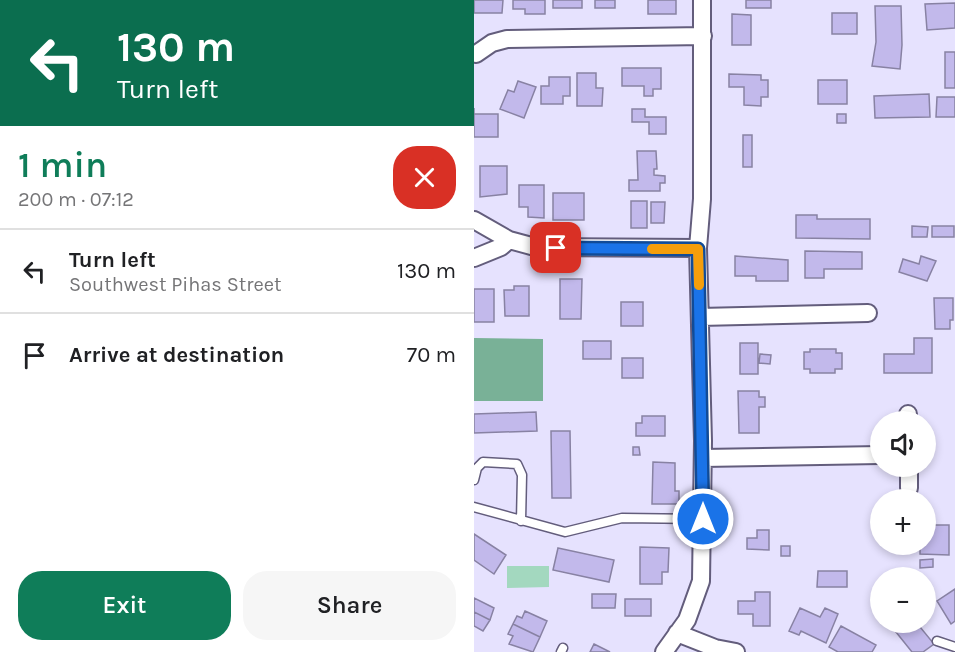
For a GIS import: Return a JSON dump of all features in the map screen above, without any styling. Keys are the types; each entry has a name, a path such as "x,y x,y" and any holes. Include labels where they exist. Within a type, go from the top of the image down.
{"street":[{"path":"664,652 687,620 701,581 703,458 698,249 702,199 702,0"},
{"path":"476,54 492,43 507,39 703,36"},
{"path":"474,220 509,240 535,247 698,249"},
{"path":"474,258 501,247 509,240"},
{"path":"700,317 868,313"},
{"path":"703,458 870,455"},
{"path":"909,477 909,488"},
{"path":"677,633 715,648 736,652"}],"lane":[{"path":"474,480 477,468 483,462 517,464 522,475 521,521"},
{"path":"474,507 566,532 622,518 703,519"},
{"path":"937,641 955,647"}],"green space":[{"path":"474,338 543,339 543,401 474,401"},
{"path":"507,566 549,566 549,587 507,588"}],"building":[{"path":"474,0 503,0 502,13 474,13"},
{"path":"513,0 545,0 545,14 525,14 525,9 513,9"},
{"path":"553,0 582,0 582,8 553,8"},
{"path":"595,0 615,0 615,8 595,8"},
{"path":"648,0 676,0 676,14 648,14"},
{"path":"746,0 771,0 771,8 746,8"},
{"path":"955,3 955,28 927,30 925,4"},
{"path":"875,6 901,6 900,69 872,66 876,42"},
{"path":"832,13 857,13 857,34 832,34"},
{"path":"732,14 751,15 751,45 732,45"},
{"path":"945,52 955,52 955,88 945,88"},
{"path":"622,68 661,68 661,89 653,89 653,96 644,96 644,86 622,86"},
{"path":"577,73 596,73 596,88 603,88 602,106 577,106"},
{"path":"729,74 761,75 761,80 768,80 768,97 761,97 761,106 744,105 744,87 729,87"},
{"path":"549,77 570,77 570,96 563,96 563,104 541,104 541,86 549,86"},
{"path":"818,80 847,80 847,104 818,104"},
{"path":"518,81 536,87 524,118 500,109 508,90 514,92"},
{"path":"929,94 930,117 875,118 874,96"},
{"path":"937,97 955,97 955,117 936,117"},
{"path":"632,109 645,109 645,117 666,117 666,134 649,134 649,122 632,122"},
{"path":"474,114 498,114 498,137 474,137"},
{"path":"837,114 846,114 846,123 837,123"},
{"path":"743,135 752,135 752,167 743,167"},
{"path":"637,151 656,151 657,169 654,169 654,175 665,176 665,183 660,183 660,191 629,191 629,180 638,180"},
{"path":"480,166 507,166 507,194 480,197"},
{"path":"519,185 544,185 544,218 528,217 528,207 519,207"},
{"path":"553,193 584,193 584,220 553,220"},
{"path":"631,201 647,201 647,228 631,228"},
{"path":"651,202 665,202 664,223 651,223"},
{"path":"796,215 817,215 817,219 870,219 870,239 796,238"},
{"path":"912,226 928,227 927,237 912,237"},
{"path":"932,226 954,226 954,237 932,237"},
{"path":"805,251 862,252 862,269 824,269 824,278 805,278"},
{"path":"735,256 788,260 788,281 756,281 756,276 735,276"},
{"path":"921,256 936,261 927,281 899,272 903,259 919,264"},
{"path":"560,279 582,279 581,319 560,319"},
{"path":"514,286 529,286 529,316 505,316 504,290 514,290"},
{"path":"474,289 494,289 494,322 474,322"},
{"path":"934,298 953,298 953,320 950,320 950,329 935,329"},
{"path":"621,302 643,302 643,326 621,326"},
{"path":"914,338 932,338 932,373 884,373 884,354 914,354"},
{"path":"583,341 611,341 611,359 583,359"},
{"path":"740,343 758,343 758,374 740,374"},
{"path":"810,349 836,349 836,353 842,353 842,369 835,369 835,373 810,373 810,369 804,369 804,352 810,352"},
{"path":"760,354 771,355 770,364 759,363"},
{"path":"622,358 643,358 643,378 622,378"},
{"path":"738,391 759,391 759,397 765,397 765,407 759,407 759,433 739,433"},
{"path":"536,412 537,431 474,433 474,414"},
{"path":"642,416 665,416 665,436 636,436 636,423 642,423"},
{"path":"551,431 570,431 571,498 552,498"},
{"path":"633,447 639,447 640,455 633,455"},
{"path":"653,462 675,463 675,491 679,491 679,504 652,504"},
{"path":"936,525 949,525 949,555 936,555"},
{"path":"757,530 769,530 769,550 747,549 747,538 757,538"},
{"path":"474,534 506,555 494,574 474,560"},
{"path":"781,546 790,546 790,556 781,556"},
{"path":"640,547 669,548 668,572 662,572 662,584 640,584"},
{"path":"558,548 614,560 609,582 553,570"},
{"path":"933,559 933,567 920,567 920,560"},
{"path":"818,571 847,571 847,587 817,587"},
{"path":"955,589 955,621 951,624 937,601"},
{"path":"755,592 770,592 770,626 753,626 753,614 738,614 738,601 755,601"},
{"path":"592,594 616,594 615,608 592,608"},
{"path":"474,598 494,608 490,620 474,612"},
{"path":"625,599 651,599 651,616 625,616"},
{"path":"800,608 820,617 825,608 838,614 826,643 801,631 799,635 789,631"},
{"path":"525,611 547,621 540,637 513,624 517,616 522,618"},
{"path":"474,612 490,620 483,631 474,626"},
{"path":"513,624 540,637 533,652 509,644 513,636 508,634"},
{"path":"841,626 876,645 872,652 838,652 829,647"},
{"path":"897,633 925,633 934,644 923,652 912,652"},
{"path":"594,644 610,652 590,652"}],"slow traffic":[{"path":"652,249 698,249 699,285"}],"route":[{"path":"556,248 698,249 703,519"}]}
